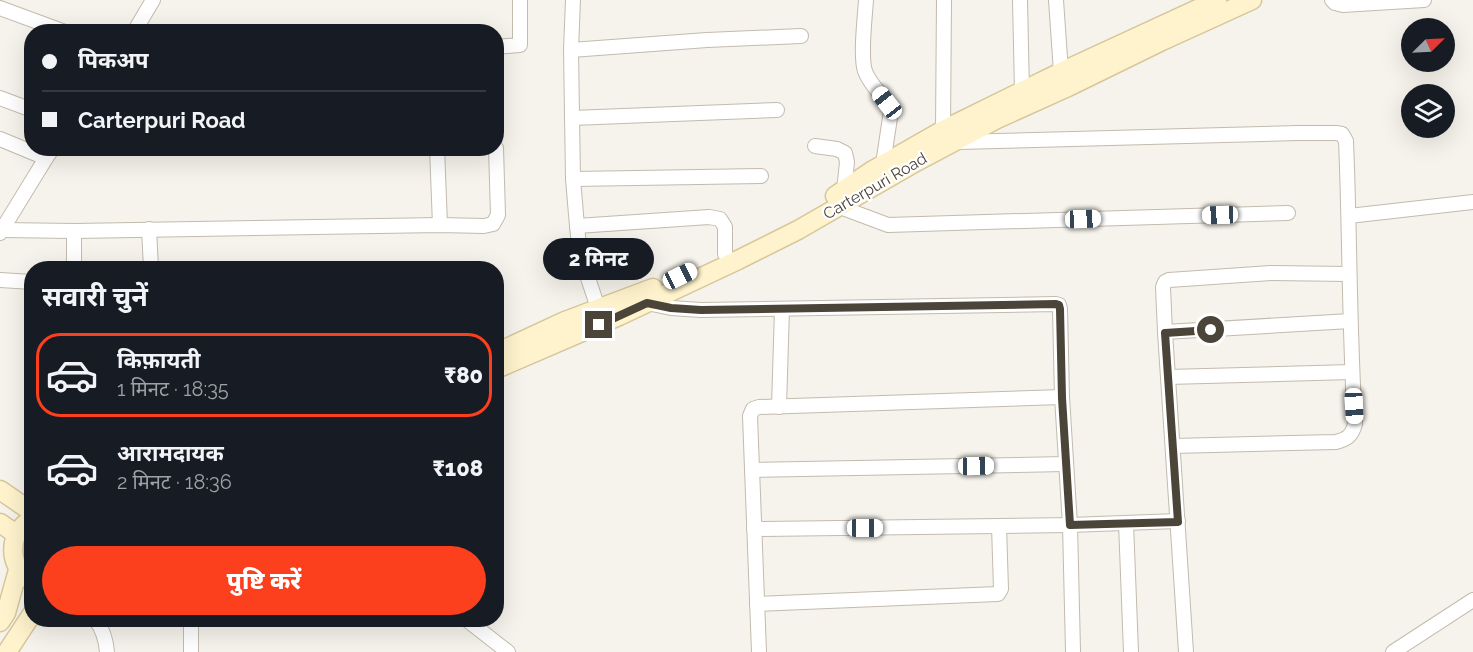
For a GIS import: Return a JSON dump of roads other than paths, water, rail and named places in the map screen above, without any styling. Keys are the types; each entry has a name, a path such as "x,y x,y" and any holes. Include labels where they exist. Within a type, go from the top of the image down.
{"main road":[{"name":"Carterpuri Road","path":"504,349 598,308 671,280 812,211 842,199 884,164 1025,98 1061,72 1217,0"},
{"name":"Carterpuri Road","path":"1025,98 1068,87 1252,0"},
{"name":"Carterpuri Road","path":"504,366 647,303 798,230 842,199 942,137"},
{"path":"0,490 24,506"},
{"path":"0,523 16,534"},
{"path":"24,523 16,534 12,549 14,562 24,575"},
{"path":"0,622 24,578"},
{"path":"7,652 24,626"}],"street":[{"path":"139,24 153,0"},
{"path":"504,47 520,45 520,0"},
{"path":"573,0 571,50 573,179 580,254 598,308"},
{"path":"866,0 863,59 865,70 891,111 884,164"},
{"path":"944,0 942,137 1336,133 1342,134 1346,141 1355,424 1353,431 1347,439 1336,442 1173,446"},
{"path":"1020,0 1025,98"},
{"path":"1056,0 1061,72"},
{"path":"1332,0 1343,5 1424,0"},
{"path":"0,8 43,24"},
{"path":"571,50 801,36"},
{"path":"0,98 24,107"},
{"path":"572,118 777,110"},
{"path":"0,139 24,146"},
{"path":"815,146 837,149 845,153 847,162 842,199 878,222 894,225 1288,213"},
{"path":"1,231 48,156"},
{"path":"437,156 440,225"},
{"path":"1,231 484,226 493,224 498,215 496,156"},
{"path":"573,179 761,176"},
{"path":"1349,216 1473,202"},
{"path":"577,226 710,217 720,219 725,227 725,254"},
{"path":"149,229 151,261"},
{"path":"74,231 74,261"},
{"path":"1186,652 1165,333 1163,287 1165,282 1271,273 1349,274"},
{"path":"0,280 24,282"},
{"path":"647,303 671,308 701,310 1059,305 1070,525 1073,651"},
{"path":"779,407 782,309"},
{"path":"1165,333 1350,321"},
{"path":"1168,377 1352,372"},
{"path":"759,652 750,416 753,410 759,407 1062,398"},
{"path":"752,470 1066,464"},
{"path":"754,529 1178,522"},
{"path":"1126,523 1131,652"},
{"path":"757,603 998,594 1001,589 999,526"},
{"path":"1393,652 1473,600"},
{"path":"101,627 107,652"},
{"path":"190,652 191,627"},
{"path":"477,627 508,652"}]}
